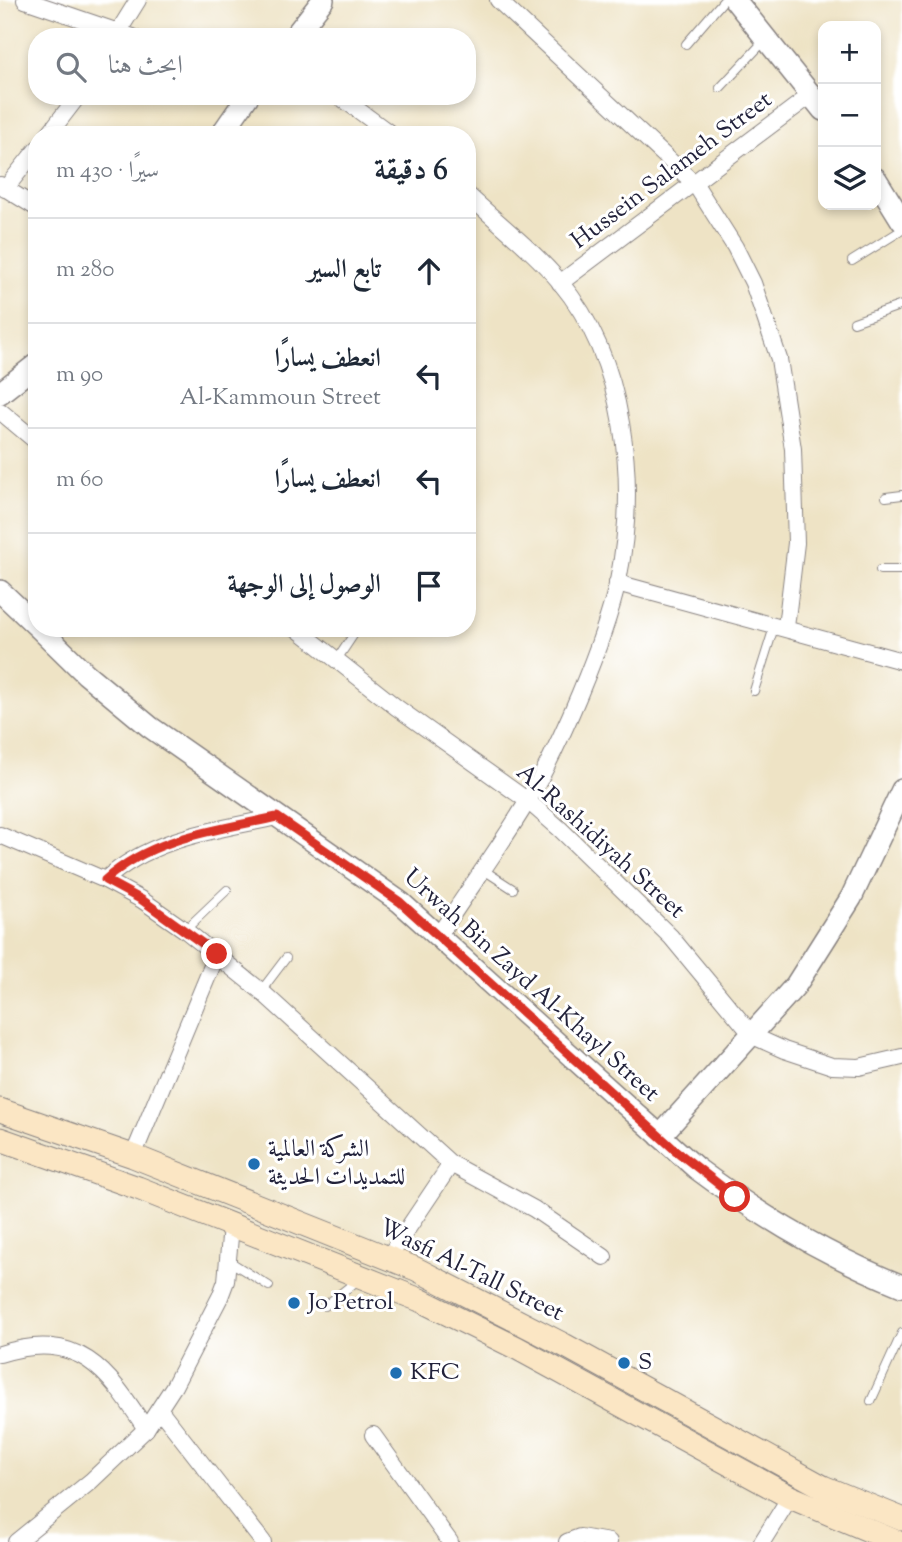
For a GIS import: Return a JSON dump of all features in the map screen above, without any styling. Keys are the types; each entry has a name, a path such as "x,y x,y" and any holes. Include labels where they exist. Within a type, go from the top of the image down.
{"main road":[{"name":"Wasfi Al-Tall Street","path":"0,1110 133,1156 388,1258 473,1297 823,1487 902,1519"},
{"name":"Wasfi Al-Tall Street","path":"0,1139 138,1188 362,1277 475,1327 790,1497 897,1542"}],"street":[{"path":"25,0 103,28"},
{"path":"125,28 138,0"},
{"path":"301,28 323,0"},
{"path":"498,0 695,184 735,247 752,283 779,359 793,449 796,542 781,625"},
{"path":"735,0 768,37 817,102"},
{"name":"Hussein Salameh Street","path":"560,283 695,184 817,102"},
{"path":"55,126 71,105"},
{"path":"227,126 242,105"},
{"path":"348,105 370,126"},
{"path":"28,159 3,187 28,202"},
{"path":"881,187 902,221"},
{"path":"439,935 528,801 582,684 617,583 626,513 623,439 617,406 602,356 560,283 476,203"},
{"path":"2,389 28,370"},
{"path":"0,411 28,434"},
{"path":"617,583 781,625 902,661"},
{"name":"Urwah Bin Zayd Al-Khayl Street","path":"0,591 28,618"},
{"name":"Urwah Bin Zayd Al-Khayl Street","path":"48,637 86,674 141,720 400,902 696,1168 771,1219 843,1259 902,1286"},
{"name":"Al-Rashidiyah Street","path":"307,637 528,801 657,922 753,1036"},
{"path":"660,1136 753,1036 796,985 835,925 902,790"},
{"path":"105,880 123,864 160,845 277,817"},
{"path":"0,835 105,880 142,900 185,930 261,991 451,1164 534,1209 604,1257"},
{"path":"133,1156 217,954"},
{"path":"753,1036 796,1055 832,1066 859,1067 902,1057"},
{"path":"388,1258 451,1164"},
{"path":"14,1541 91,1481 146,1429 160,1410 212,1315 226,1281 231,1226"},
{"path":"0,1354 32,1348 76,1352 92,1360 108,1377 146,1429"},
{"path":"160,1410 263,1542"},
{"path":"373,1435 450,1542"},
{"path":"762,1542 790,1497"},
{"path":"567,1542 580,1537 609,1542"}],"lane":[{"path":"686,44 724,0"},
{"path":"720,88 768,37"},
{"path":"852,261 902,230"},
{"path":"854,322 902,305"},
{"path":"886,497 902,495"},
{"path":"880,570 902,570"},
{"path":"754,691 781,625"},
{"path":"336,661 352,637"},
{"path":"482,869 513,889"},
{"path":"185,930 227,890"},
{"path":"261,991 286,958"},
{"path":"229,1261 269,1286"},
{"path":"325,1306 362,1277"},
{"path":"871,1401 902,1333"}],"place":[{"name":"الشركة العالمية للتمديدات الحديثة","path":"254,1164"},
{"name":"Jo Petrol","path":"294,1303"},
{"name":"S","path":"624,1363"},
{"name":"KFC","path":"396,1373"}],"route":[{"path":"217,954 142,900 105,880 140,853 160,845 277,817 400,902 675,1150 735,1197"}]}
